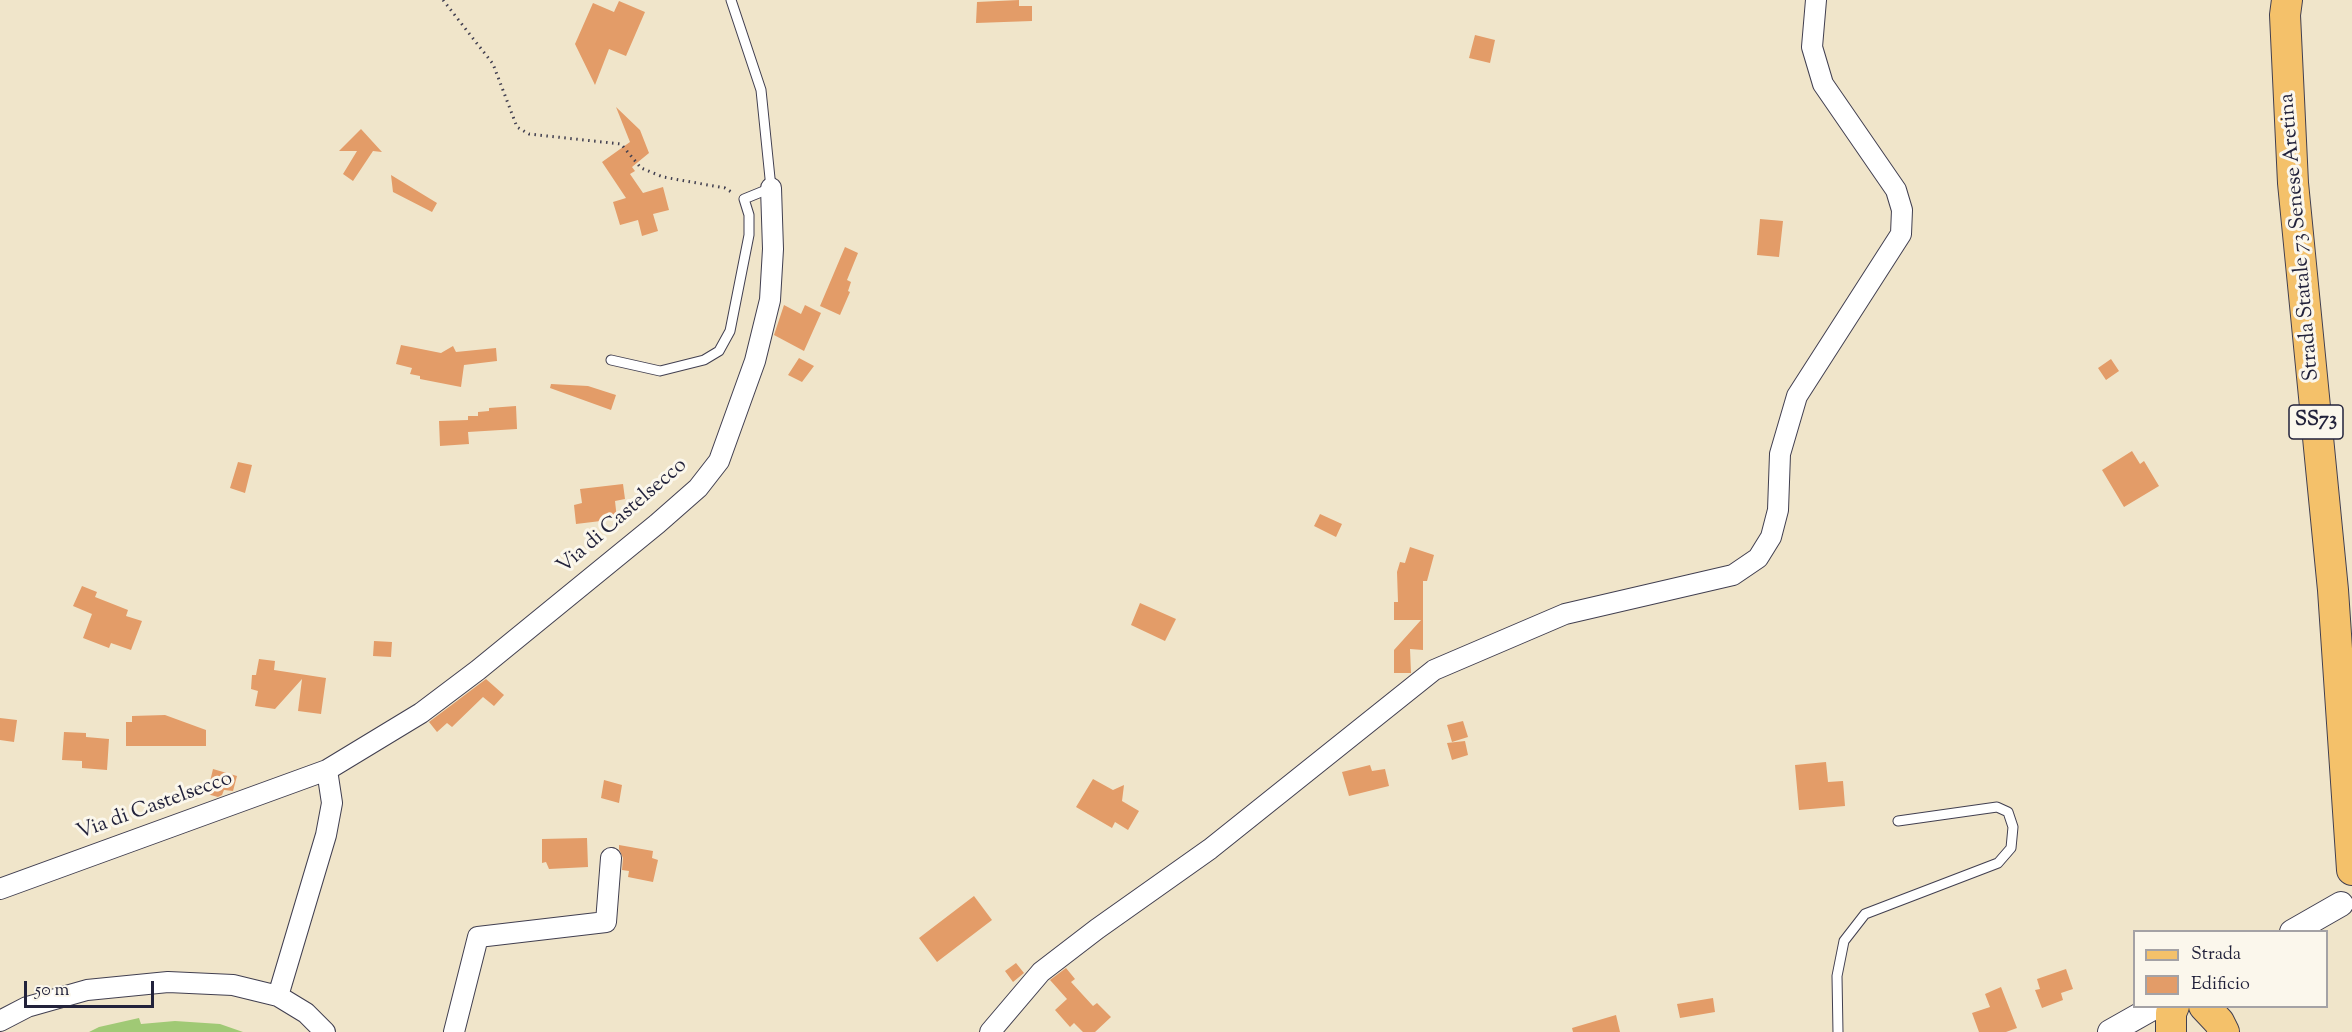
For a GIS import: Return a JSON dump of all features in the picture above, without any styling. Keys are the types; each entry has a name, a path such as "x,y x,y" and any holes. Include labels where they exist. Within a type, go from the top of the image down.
{"main road":[{"name":"Strada Statale 73 Senese Aretina","path":"2288,0 2286,15 2293,183 2333,590 2351,857"},
{"path":"2171,1032 2173,1008"},
{"path":"2206,1008 2226,1032"},
{"path":"2226,1032 2233,1008"}],"street":[{"path":"990,1032 1041,972 1096,929 1210,849 1434,670 1565,614 1733,575 1758,558 1771,537 1778,510 1780,454 1797,396 1901,234 1902,210 1896,190 1823,84 1812,47 1816,0"},
{"name":"Via di Castelsecco","path":"0,889 327,770 421,713 478,670 699,488 719,461 755,361 770,300 773,249 771,188"},
{"path":"278,996 326,836 332,802 327,770"},
{"path":"454,1032 478,937 606,922 611,858"},
{"path":"2296,930 2341,904"},
{"path":"0,1021 27,1007 87,990 168,982 233,985 278,996 306,1013 325,1032"},
{"path":"2110,1032 2152,1008"}],"lane":[{"path":"611,360 660,371 704,360 719,351 730,332 749,235 750,214 744,199 771,188 761,90 731,0"},
{"path":"1838,1032 1837,976 1844,941 1865,914 1998,863 2011,848 2013,827 2008,812 1997,807 1898,821"}],"path":[{"path":"443,0 493,64 517,126 528,134 621,144 641,168 663,177 725,188 744,199"}],"green space":[{"path":"139,1018 141,1024 175,1021 220,1024 243,1032 89,1032 99,1027"}],"building":[{"path":"1019,0 1019,6 1032,6 1032,21 976,23 977,2"},
{"path":"619,1 645,12 626,56 609,49 595,85 575,44 593,3 614,12"},
{"path":"1475,35 1495,40 1490,63 1469,58"},
{"path":"616,107 640,130 649,153 632,167 635,171 630,174 643,193 663,187 669,210 653,214 658,231 642,236 638,220 620,225 613,202 626,198 602,162 630,142"},
{"path":"361,129 382,152 373,151 353,181 343,174 357,151 339,151"},
{"path":"391,175 437,203 432,212 393,192"},
{"path":"1760,219 1783,221 1779,257 1757,255"},
{"path":"845,247 858,253 847,280 851,282 848,291 850,292 840,315 820,306"},
{"path":"784,305 801,314 805,305 821,313 804,351 774,335"},
{"path":"401,345 441,353 453,346 456,352 496,348 497,361 464,365 461,387 420,379 420,376 410,374 412,368 396,364"},
{"path":"799,358 814,366 802,382 788,375"},
{"path":"2111,359 2119,371 2106,380 2098,368"},
{"path":"551,384 588,386 616,395 611,410 550,388"},
{"path":"516,406 517,429 468,432 469,444 440,446 439,421 468,420 468,416 478,416 478,412 489,411 489,408"},
{"path":"2132,451 2140,464 2144,461 2159,486 2124,507 2102,470"},
{"path":"238,462 252,465 245,493 230,488"},
{"path":"623,484 625,499 615,501 617,519 576,524 574,505 582,503 580,489"},
{"path":"1320,514 1342,524 1336,537 1314,526"},
{"path":"1410,547 1434,555 1427,581 1423,581 1423,650 1410,649 1411,673 1394,673 1394,650 1421,620 1394,620 1394,602 1398,602 1397,572 1400,562 1405,563"},
{"path":"82,586 97,592 95,597 128,610 126,616 142,621 131,650 111,643 109,648 83,638 92,614 73,606"},
{"path":"1140,603 1176,619 1165,641 1131,625"},
{"path":"374,641 392,642 391,657 373,656"},
{"path":"259,659 275,661 274,670 326,678 321,714 298,711 302,679 275,709 255,706 258,691 251,689 252,675 256,675"},
{"path":"486,679 504,695 494,706 483,697 452,727 447,723 437,732 429,722"},
{"path":"165,715 206,730 206,746 126,746 126,722 132,722 132,716"},
{"path":"0,718 17,720 14,742 0,740"},
{"path":"1463,721 1468,737 1452,742 1447,725"},
{"path":"64,732 86,733 86,737 109,739 107,770 82,768 82,761 62,760"},
{"path":"1465,741 1468,755 1452,760 1447,743"},
{"path":"1826,762 1828,782 1843,781 1845,806 1799,810 1795,765"},
{"path":"1370,765 1372,771 1385,769 1389,786 1349,796 1342,772"},
{"path":"213,769 237,776 233,791 224,790 218,797 207,794"},
{"path":"1093,779 1113,790 1124,785 1122,801 1139,811 1128,830 1115,822 1112,828 1076,807"},
{"path":"604,780 622,785 619,803 601,798"},
{"path":"587,838 588,867 549,869 546,862 542,863 542,839"},
{"path":"619,845 653,851 652,858 658,860 653,882 628,877 629,871 622,870 623,858"},
{"path":"974,896 992,920 937,962 919,938"},
{"path":"1016,963 1024,973 1013,982 1005,971"},
{"path":"1066,968 1075,979 1071,982 1093,1006 1097,1003 1111,1017 1095,1032 1083,1032 1074,1023 1070,1027 1055,1010 1067,999 1050,980"},
{"path":"2066,969 2073,989 2061,993 2063,1000 2042,1008 2035,990 2040,989 2037,979"},
{"path":"2001,987 2017,1028 2006,1032 1979,1032 1972,1013 1990,1007 1985,994"},
{"path":"1713,998 1715,1012 1680,1018 1677,1004"},
{"path":"1616,1015 1620,1032 1573,1032 1572,1028"}]}
